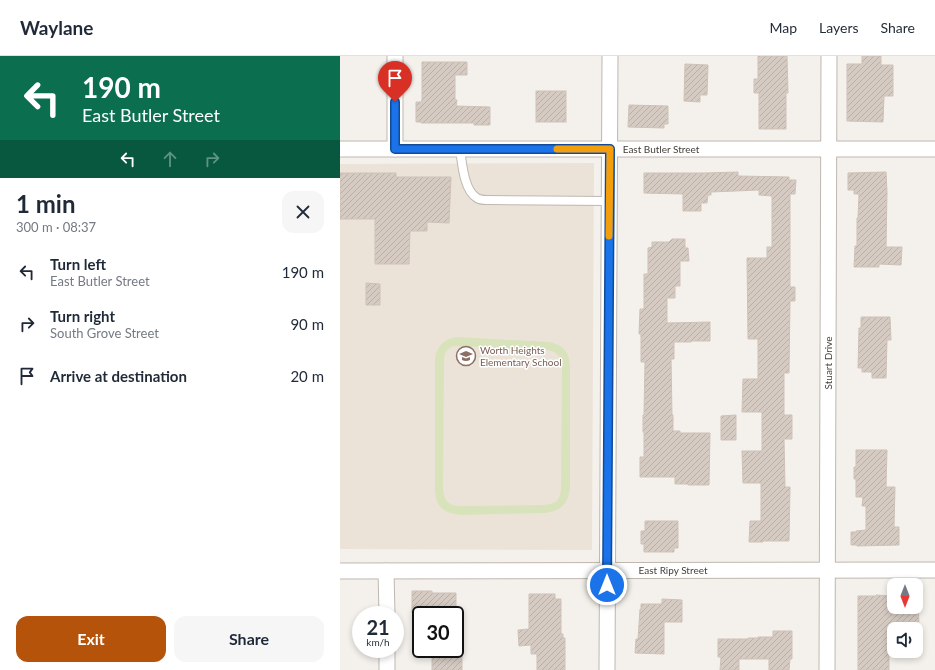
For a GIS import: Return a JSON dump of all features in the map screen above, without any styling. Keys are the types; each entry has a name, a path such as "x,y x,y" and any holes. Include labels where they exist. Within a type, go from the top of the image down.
{"street":[{"path":"395,56 395,149"},
{"path":"607,670 610,56"},
{"name":"Stuart Drive","path":"827,670 829,56"},
{"name":"East Butler Street","path":"340,149 935,149"},
{"name":"East Ripy Street","path":"340,571 935,570"},
{"path":"386,571 387,606"},
{"path":"387,658 387,670"}],"lane":[{"path":"460,149 465,179 470,192 478,198 486,200 609,201"}],"shaded area":[{"name":"Worth Heights Elementary School","path":"594,163 592,550 340,549 340,164"}],"green space":[{"path":"453,338 549,342 562,347 567,353 570,366 570,488 568,498 563,506 551,512 545,513 460,515 450,513 439,506 435,491 435,358 442,343","holes":["456,346 548,350 558,355 562,366 561,489 559,498 555,502 545,505 456,506 450,504 446,500 443,491 444,359 446,352 449,348"]}],"building":[{"path":"758,56 787,56 788,93 786,93 786,129 759,129 759,93 754,93 754,79 758,79"},
{"path":"862,56 881,56 881,65 893,65 893,96 884,96 883,122 847,121 847,64 862,64"},
{"path":"422,62 467,62 467,75 455,75 456,106 490,107 490,125 474,125 474,123 416,122 416,102 421,102 422,100"},
{"path":"685,64 708,65 707,95 700,95 700,102 684,101"},
{"path":"536,91 566,91 566,122 536,122"},
{"path":"629,105 668,106 668,124 664,124 664,128 628,127"},
{"path":"738,172 738,176 789,177 789,180 796,180 795,194 790,194 790,287 795,287 795,301 790,301 789,373 784,373 784,415 792,415 792,439 784,439 785,487 790,487 789,541 749,542 750,521 761,521 761,483 743,483 742,451 762,451 762,412 742,412 743,379 758,379 758,339 748,339 747,258 767,258 767,247 772,247 772,196 759,195 759,190 711,192 711,195 708,195 707,203 701,203 701,211 683,211 683,194 644,193 644,173"},
{"path":"886,172 886,247 902,247 901,265 879,264 879,267 854,267 855,246 857,246 859,194 854,194 854,190 848,190 848,173"},
{"path":"340,173 396,173 396,177 451,177 449,223 427,222 427,231 410,231 409,264 375,264 375,219 340,219"},
{"path":"672,239 685,239 685,248 688,248 689,261 680,261 680,286 675,286 675,298 667,298 667,323 710,322 710,341 674,342 674,359 671,359 673,431 680,431 680,433 710,433 709,485 675,484 675,477 640,477 640,457 644,457 643,415 645,362 641,362 641,334 639,334 640,309 644,309 644,274 648,274 648,248 652,247 652,242 669,242"},
{"path":"366,283 380,284 380,305 366,305"},
{"path":"861,317 890,317 891,340 887,340 886,378 872,378 872,372 862,372 862,368 858,368 859,328 861,328"},
{"path":"736,415 736,440 721,440 721,416"},
{"path":"856,450 887,450 886,487 895,487 894,527 899,527 899,545 851,545 851,532 866,530 866,506 862,506 863,497 856,497 854,467 856,467"},
{"path":"645,521 678,521 678,548 674,548 674,552 644,552 644,544 641,544 641,531 645,531"},
{"path":"412,591 456,593 456,606 412,606"},
{"path":"529,594 555,594 555,599 561,599 561,634 563,634 563,638 565,638 565,670 537,670 537,654 531,654 531,645 519,646 518,630 529,629"},
{"path":"858,596 887,596 887,614 918,614 919,622 887,622 887,658 889,658 889,670 858,670"},
{"path":"662,599 682,600 682,622 664,622 664,654 635,653 636,639 638,639 641,604 662,604"},
{"path":"773,631 792,631 792,659 790,659 789,670 769,670 769,659 739,659 739,670 720,670 721,657 718,657 718,639 773,637"},
{"path":"432,658 462,658 462,670 432,670"}],"slow traffic":[{"path":"557,149 610,149 609,236"}],"place":[{"name":"Worth Heights Elementary School","path":"466,356"}],"route":[{"path":"395,102 395,149 610,149 607,585"}]}
